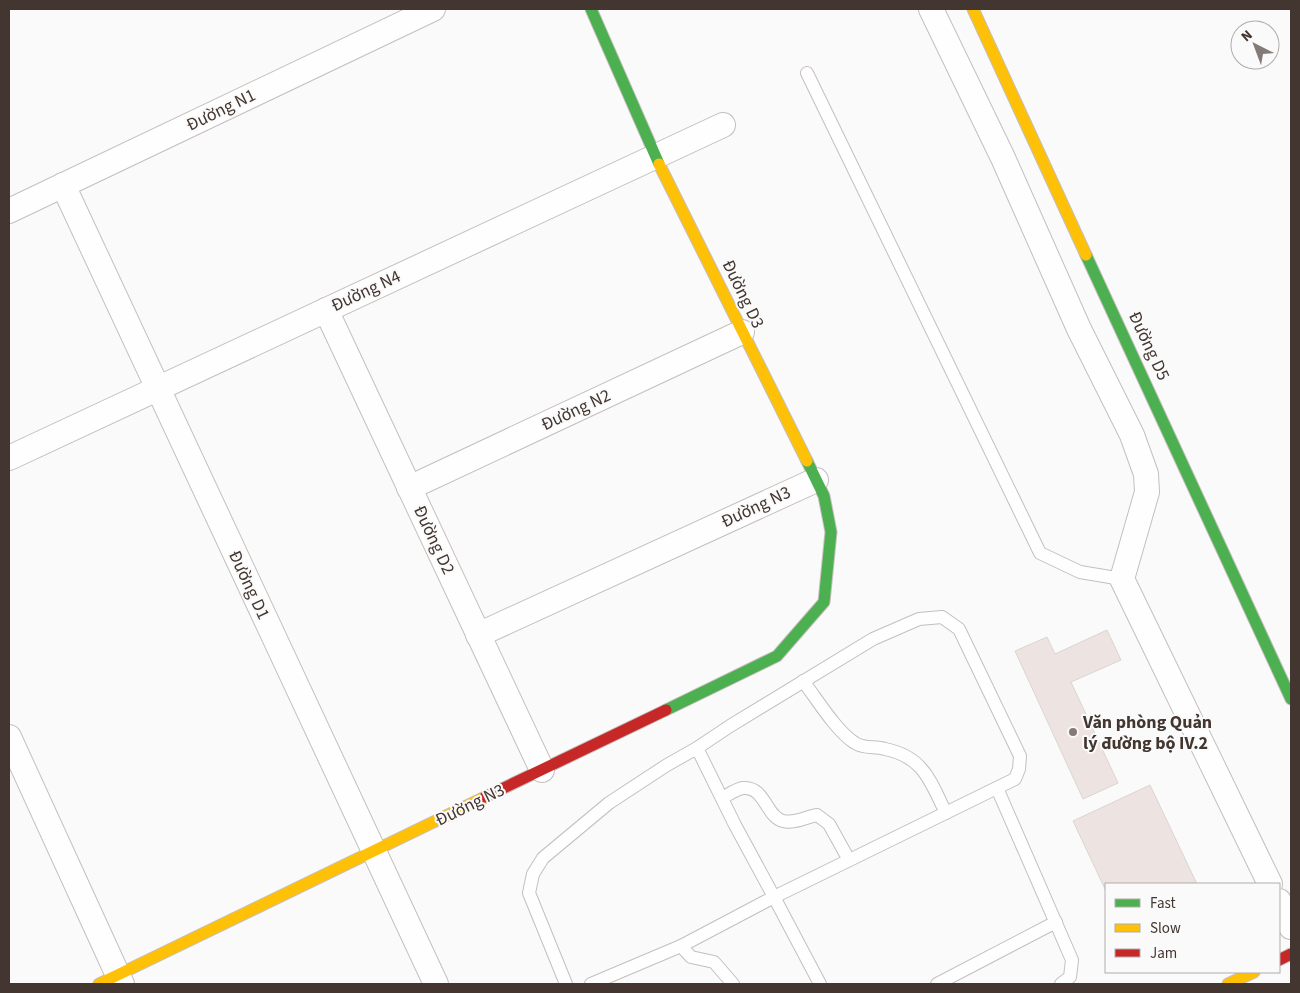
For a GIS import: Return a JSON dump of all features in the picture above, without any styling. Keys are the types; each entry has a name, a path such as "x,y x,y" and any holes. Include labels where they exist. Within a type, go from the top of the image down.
{"street":[{"name":"Đường N1","path":"9,211 433,9"},
{"name":"Đường D3","path":"590,9 655,156 824,496 831,532 824,602"},
{"path":"931,9 1003,158 1080,329 1132,435 1146,474 1147,492 1122,579 1270,883"},
{"name":"Đường D5","path":"973,9 1291,699"},
{"name":"Đường N4","path":"9,458 724,124"},
{"name":"Đường D1","path":"63,185 436,984"},
{"name":"Đường D2","path":"326,310 542,770"},
{"name":"Đường N2","path":"409,488 742,332"},
{"name":"Đường N3","path":"478,635 816,480"},
{"name":"Đường N3","path":"113,981 374,851 777,656 824,602"},
{"path":"9,737 113,981"},
{"path":"1280,904 1291,927"},
{"path":"1228,984 1252,973"}],"lane":[{"path":"807,73 1040,553 1080,572 1122,579"},
{"path":"566,984 529,893 533,874 543,858 609,803 667,765 698,748 730,726 872,639 919,619 942,618 959,628 1020,756 1019,769 1015,779 774,897 681,946 607,981 591,984"},
{"path":"803,681 847,737 857,745 892,750 916,760 925,771 946,813"},
{"path":"698,748 722,798 820,984"},
{"path":"722,798 742,788 763,798 776,817 782,821 792,822 817,815 829,824 849,860"},
{"path":"997,788 1072,960 1070,977 1061,984"},
{"path":"938,984 1056,922"},
{"path":"681,946 691,957 714,962 734,984"}],"building":[{"name":"Văn phòng Quản lý đường bộ IV.2","path":"1107,630 1121,660 1071,682 1118,783 1083,799 1015,651 1047,637 1055,654"},
{"path":"1150,785 1197,883 1105,883 1105,889 1073,821"}],"traffic: fast":[{"path":"591,9 659,164"},
{"path":"1086,255 1291,699"},
{"path":"666,710 777,656 824,602 831,532 824,496 807,461"}],"traffic: slow":[{"path":"973,9 1086,255"},
{"path":"659,164 807,461"},
{"path":"99,984 485,797"},
{"path":"1228,984 1252,973"}],"traffic: jam":[{"path":"485,797 666,710"},
{"path":"1280,960 1291,954"}],"place":[{"name":"Văn phòng Quản lý đường bộ IV.2","path":"1073,732"}]}
